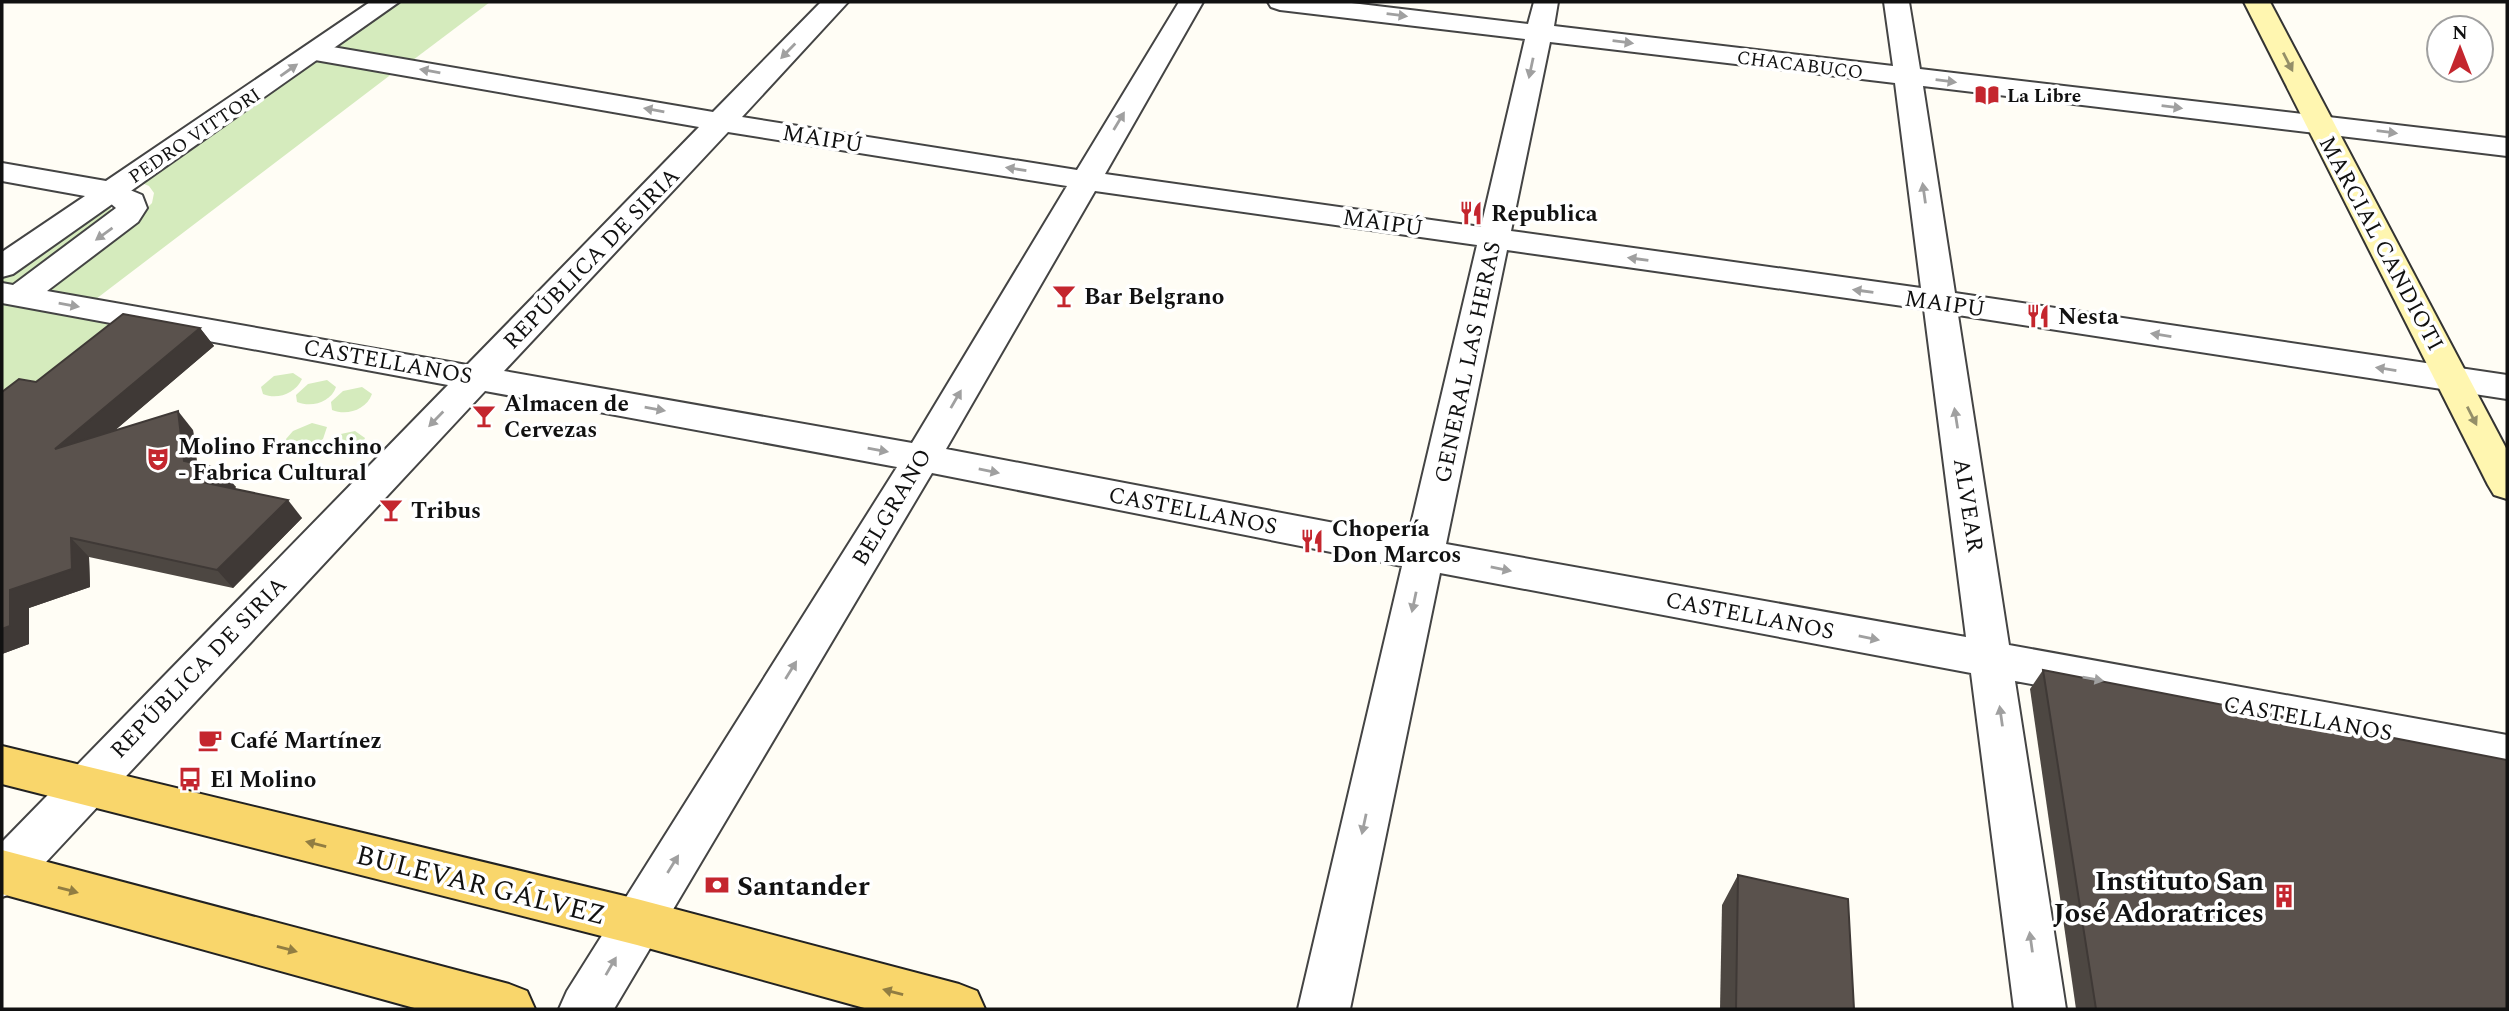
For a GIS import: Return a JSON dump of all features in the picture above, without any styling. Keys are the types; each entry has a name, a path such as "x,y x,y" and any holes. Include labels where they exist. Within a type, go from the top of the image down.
{"main road":[{"name":"MARCIAL CANDIOTI","path":"2257,2 2507,485"},
{"name":"BULEVAR GÁLVEZ","path":"2,765 637,922 959,1009"},
{"path":"2,873 509,1009"}],"street":[{"name":"PEDRO VITTORI","path":"2,267 386,2"},
{"name":"REPÚBLICA DE SIRIA","path":"2,873 835,2"},
{"name":"BELGRANO","path":"585,1009 922,458 1191,2"},
{"name":"CHACABUCO","path":"1280,2 1543,17 1908,77 2507,147"},
{"name":"ALVEAR","path":"1897,2 1938,302 1993,661 2040,1009"},
{"name":"GENERAL LAS HERAS","path":"1324,1009 1543,17"},
{"name":"MAIPÚ","path":"315,52 721,122 1084,180 1938,302 2507,387"},
{"path":"2,172 111,191 131,201 132,208 127,215 11,294"},
{"name":"CASTELLANOS","path":"11,294 922,458 1424,555 2507,754"}],"green space":[{"path":"400,2 490,2 413,60 333,48"},
{"path":"314,60 393,73 92,302 37,292 136,219 152,203 154,193 149,186 137,181"},
{"path":"105,203 113,211 20,289 2,285 2,275"},
{"path":"2,303 14,303 121,322 2,414"},
{"path":"293,373 302,379 295,389 274,396 263,394 261,387 274,376"},
{"path":"327,380 336,387 330,397 309,404 297,402 296,395 308,384"},
{"path":"362,387 372,394 361,408 350,412 332,410 331,402 343,391"},
{"path":"312,423 327,427 323,439 304,449 288,446 286,439 293,431"},
{"path":"355,431 365,438 354,452 337,457 325,454 323,447 336,435"}],"building":[{"path":"123,314 200,328 55,449 178,411 184,461 221,469 206,483 288,500 217,570 71,538 72,569 10,590 10,626 2,629 2,392 19,379 36,382"},
{"name":"Instituto San José Adoratrices","path":"2043,670 2507,760 2507,1009 2096,1009"},
{"path":"1738,875 1848,899 1854,1009 1736,1009"}],"place":[{"name":"La Libre","path":"1987,95"},
{"name":"Republica","path":"1471,213"},
{"name":"Bar Belgrano","path":"1064,296"},
{"name":"Nesta","path":"2038,316"},
{"name":"Almacen de Cervezas","path":"484,416"},
{"name":"Molino Francchino - Fabrica Cultural","path":"158,459"},
{"name":"Tribus","path":"391,510"},
{"name":"Chopería Don Marcos","path":"1312,541"},
{"name":"Café Martínez","path":"210,740"},
{"name":"El Molino","path":"190,779"},
{"name":"Santander","path":"717,885"},
{"name":"Instituto San José Adoratrices","path":"2284,896"}]}
